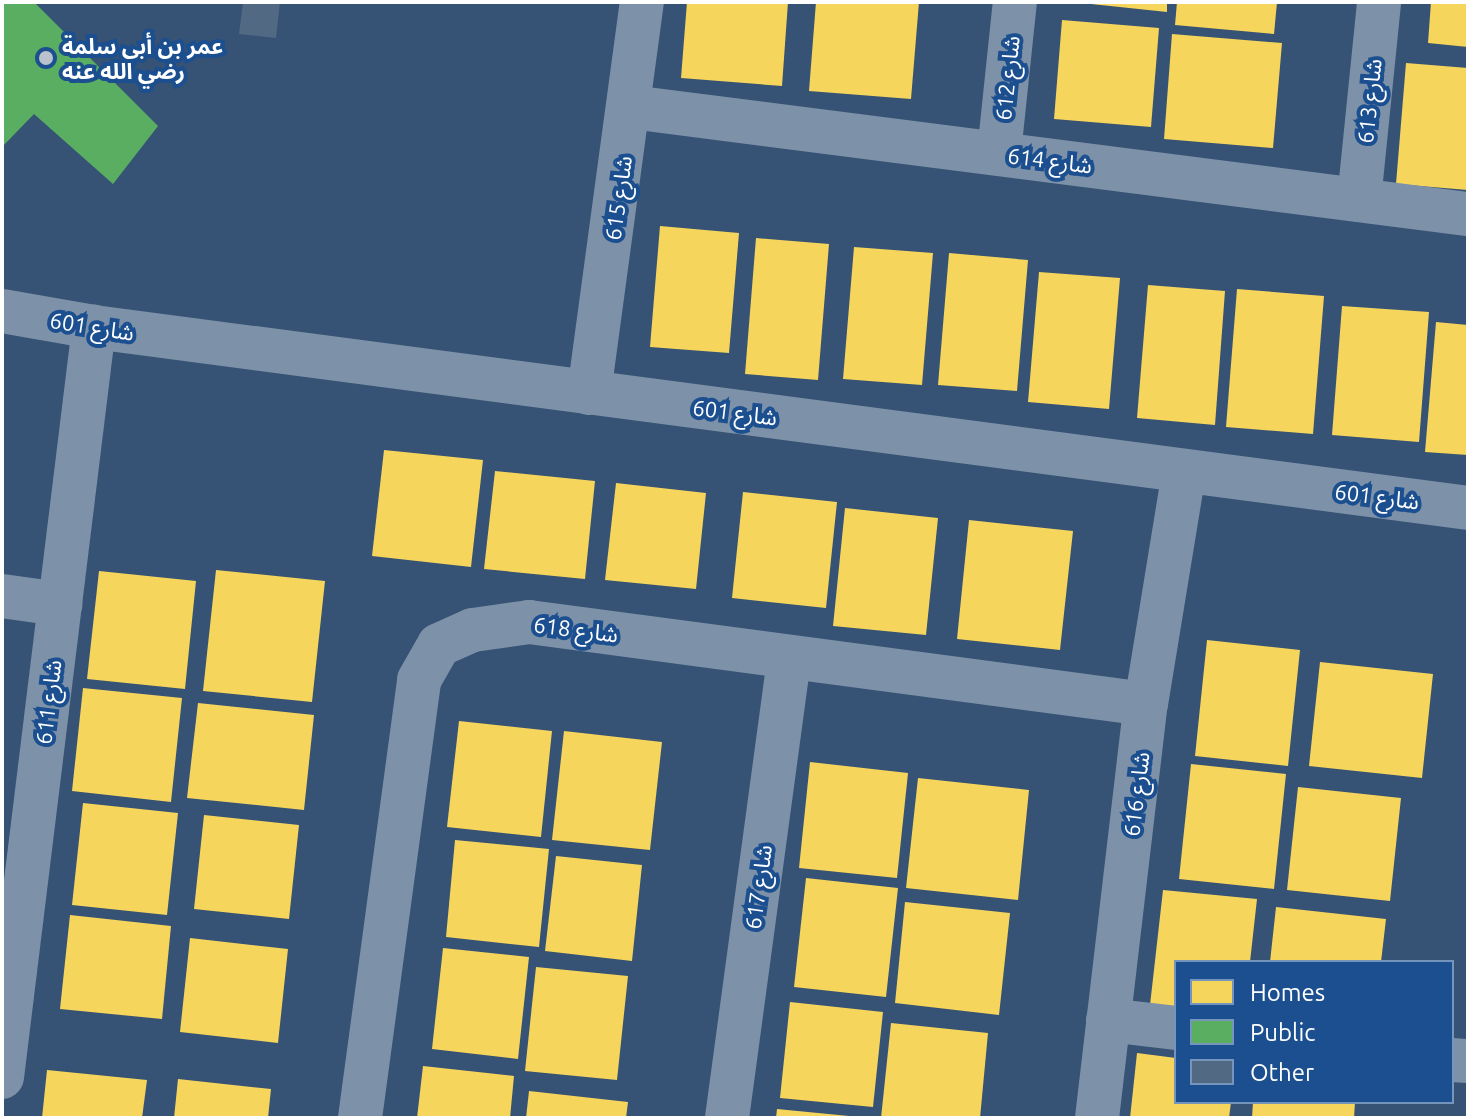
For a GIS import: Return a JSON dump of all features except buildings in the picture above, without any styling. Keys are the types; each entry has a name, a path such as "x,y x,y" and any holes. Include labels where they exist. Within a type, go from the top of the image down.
{"street":[{"name":"شارع 615","path":"589,393 631,107 642,2"},
{"name":"شارع 612","path":"999,153 1015,2"},
{"name":"شارع 613","path":"1359,200 1379,2"},
{"name":"شارع 614","path":"631,107 1468,214"},
{"name":"شارع 601","path":"2,311 94,327 1468,508"},
{"name":"شارع 611","path":"2,1077 10,953 60,604 94,327"},
{"name":"شارع 616","path":"1097,1118 1146,704 1184,471"},
{"path":"2,596 60,604"},
{"name":"شارع 618","path":"360,1118 419,680 439,645 473,630 529,622 1146,704"},
{"name":"شارع 617","path":"727,1118 789,657"},
{"path":"1108,1020 1174,1028"}],"place":[{"name":"عمر بن أبي سلمة رضي الله عنه","path":"46,58"}]}
